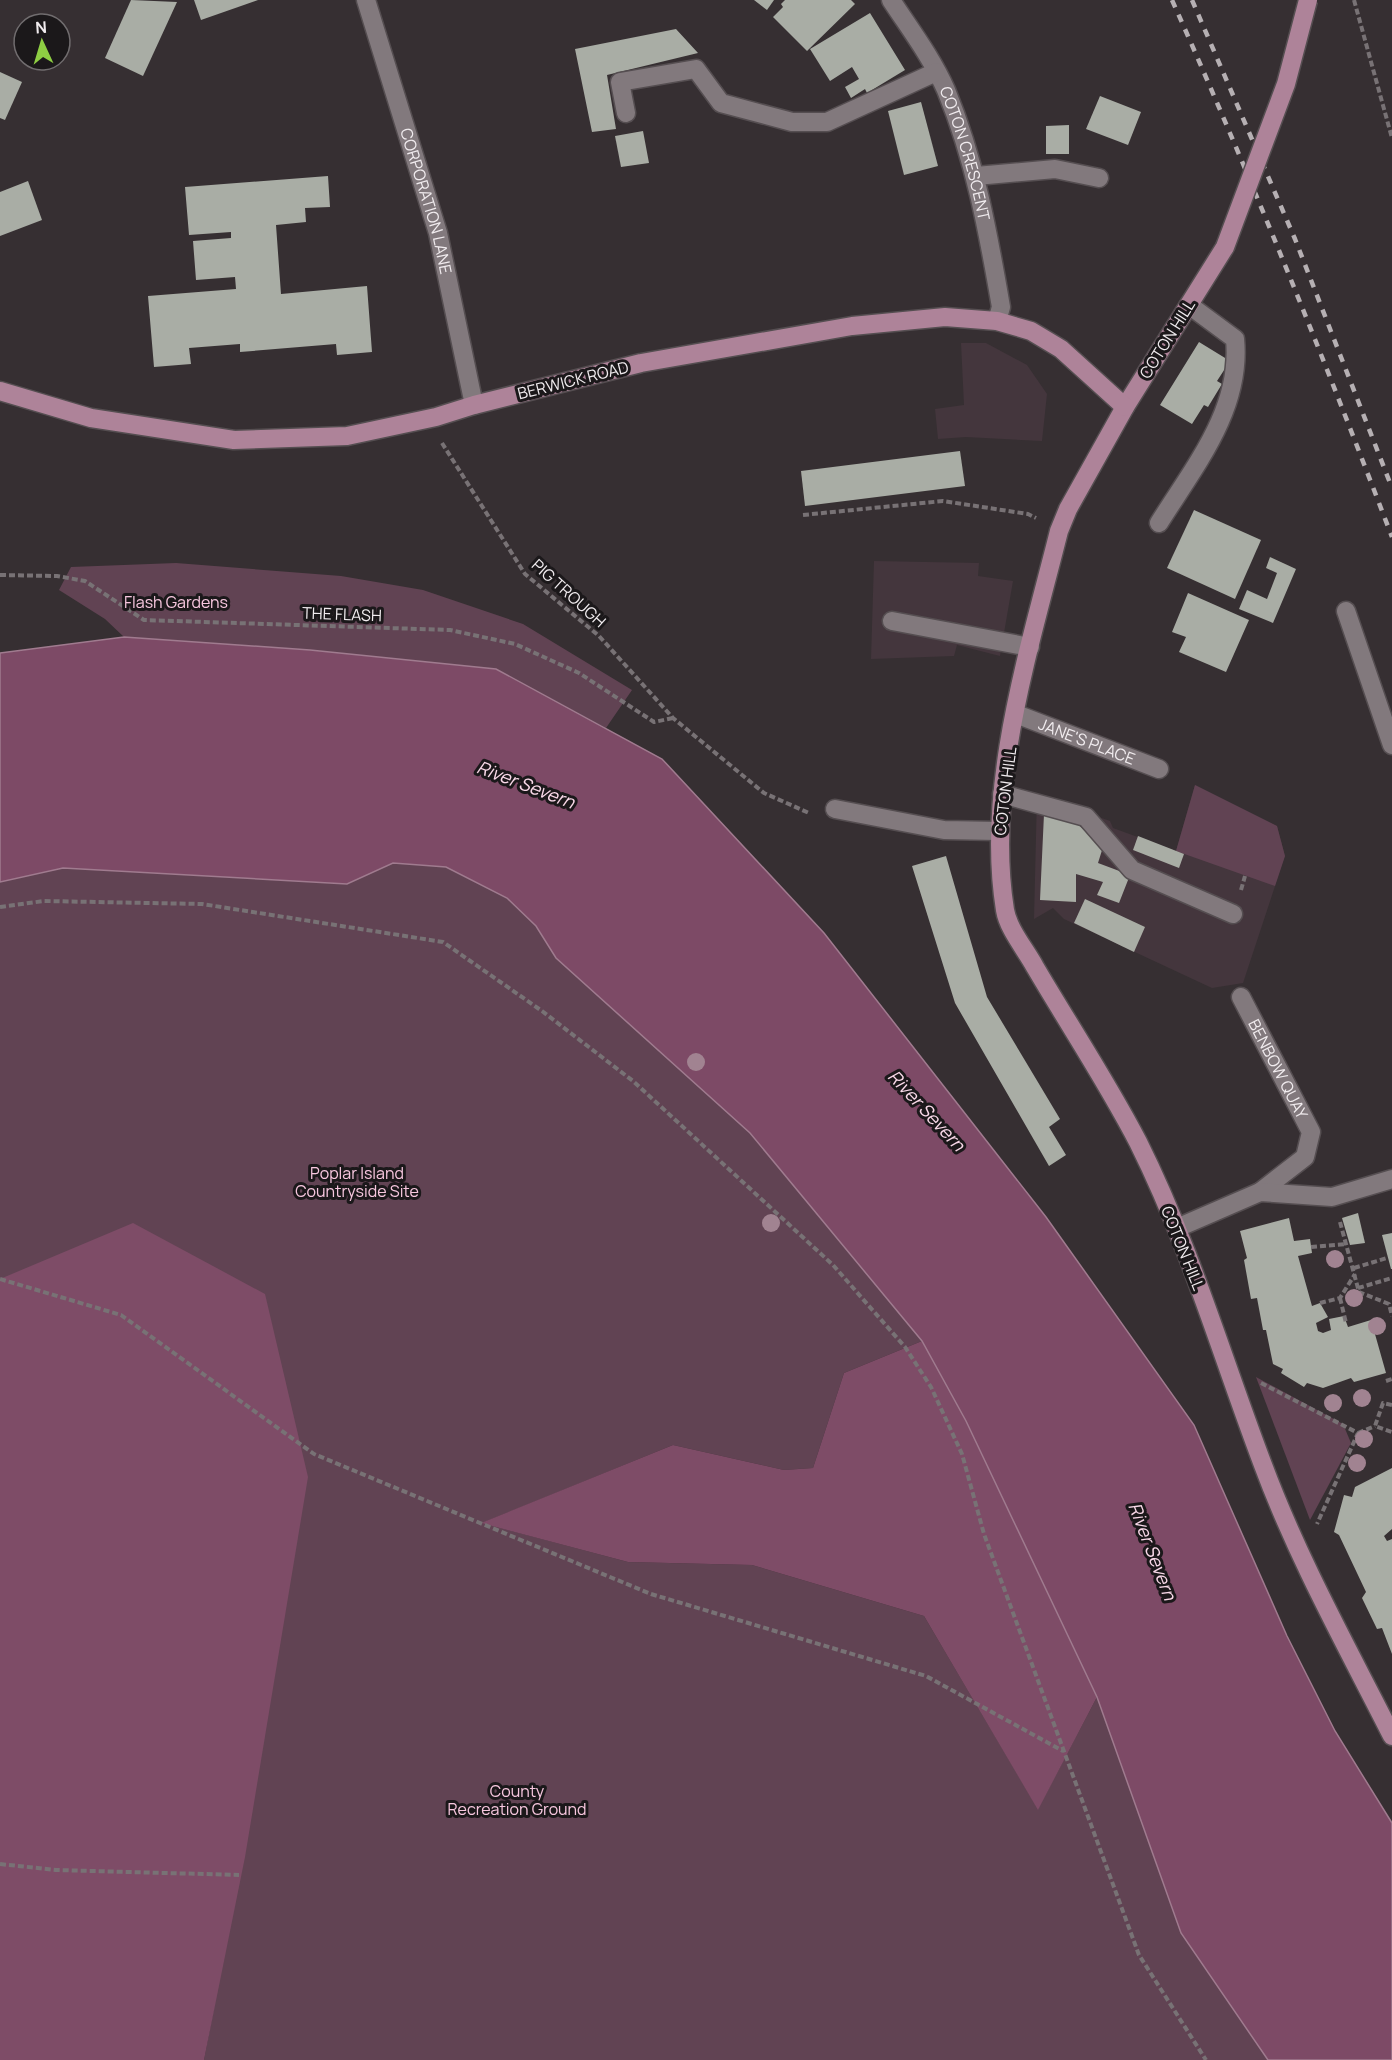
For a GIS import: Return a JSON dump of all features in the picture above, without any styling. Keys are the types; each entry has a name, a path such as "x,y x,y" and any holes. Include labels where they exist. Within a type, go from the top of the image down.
{"main road":[{"name":"COTON HILL","path":"1308,0 1286,84 1225,247 1125,407 1068,509 1059,531 1016,714 998,831 999,873 1005,916 1137,1141 1177,1228 1230,1366 1263,1465 1301,1557 1392,1736"},
{"name":"BERWICK ROAD","path":"0,391 91,418 234,440 347,436 436,417 474,405 641,363 852,326 945,317 998,321 1031,332 1061,349 1125,407"}],"street":[{"name":"CORPORATION LANE","path":"366,0 438,233 474,405"},
{"name":"COTON CRESCENT","path":"891,0 945,88 976,176 1001,307 998,321"},
{"path":"626,113 620,82 696,69 722,103 792,122 826,122 936,72"},
{"path":"976,176 1055,169 1099,178"},
{"path":"1159,523 1221,423 1237,363 1234,339 1190,305"},
{"path":"1346,611 1392,745"},
{"path":"892,621 1030,647"},
{"name":"JANE'S PLACE","path":"1016,714 1159,769"},
{"path":"1002,794 1086,817 1132,870 1233,914"},
{"path":"835,809 944,831 998,831"},
{"name":"BENBOW QUAY","path":"1177,1228 1260,1192 1305,1157 1311,1132 1241,997"},
{"name":"BENBOW QUAY","path":"1260,1192 1332,1197 1392,1179"}],"path":[{"path":"1354,0 1392,138"},
{"name":"PIG TROUGH","path":"443,445 525,574 599,636 674,718"},
{"path":"803,515 943,501 1028,514 1059,531"},
{"name":"THE FLASH","path":"0,575 57,576 85,581 144,621 450,630 515,644 579,673 654,722 674,718"},
{"path":"1241,893 1245,876"},
{"path":"0,907 44,901 202,903 443,942 542,1011 633,1081 833,1265 905,1347 931,1387 962,1454 984,1534 1139,1955 1206,2060"},
{"path":"1332,1197 1359,1292 1389,1304 1392,1316"},
{"path":"1311,1247 1347,1244"},
{"path":"1346,1323 1340,1298 1354,1271 1387,1258"},
{"path":"1358,1288 1392,1278"},
{"path":"0,1279 121,1315 314,1454 651,1594 926,1676 1064,1752"},
{"path":"1320,1304 1340,1298"},
{"path":"1230,1366 1358,1433"},
{"path":"1386,1381 1392,1379"},
{"path":"1376,1426 1383,1402 1392,1405"},
{"path":"1301,1557 1358,1433 1376,1426 1392,1432"},
{"path":"0,1863 56,1870 239,1875"}],"shaded area":[{"path":"961,343 986,343 1027,365 1047,394 1042,441 966,437 938,439 935,409 964,405"},
{"path":"874,561 979,563 978,576 1013,581 1000,656 957,645 954,656 871,659"},
{"path":"1195,785 1277,826 1285,856 1243,983 1212,988 1064,919 1053,908 1034,919 1037,795 1110,821 1113,828 1176,851"},
{"path":"133,1223 265,1294 308,1477 245,1857 204,2060 0,2060 0,1279"},
{"path":"922,1341 966,1421 1097,1697 1038,1810 924,1616 752,1565 628,1562 481,1523 673,1445 784,1470 813,1468 844,1373"}],"green space":[{"name":"Flash Gardens","path":"176,563 341,576 423,590 523,624 632,690 606,728 496,669 310,650 124,637 105,619 59,590 71,567"},
{"path":"1195,785 1277,826 1285,856 1275,886 1176,851"},
{"path":"393,863 446,867 507,898 536,926 556,958 750,1133 922,1341 844,1373 813,1468 784,1470 673,1445 482,1523 628,1562 752,1565 924,1616 1038,1809 1097,1697 1181,1933 1268,2060 204,2060 227,1939 0,1960 0,882 63,868 347,884"},
{"path":"1256,1377 1343,1424 1351,1443 1310,1520"}],"water":[{"name":"River Severn","path":"124,637 310,650 496,669 662,759 824,933 1046,1217 1194,1425 1287,1636 1335,1731 1392,1823 1392,2060 1268,2060 1181,1933 1097,1697 966,1421 922,1341 750,1133 556,958 536,926 507,898 446,867 393,863 347,884 63,868 0,882 0,653"}],"building":[{"path":"131,0 177,2 143,76 105,58"},
{"path":"194,0 258,0 201,20"},
{"path":"754,0 774,0 767,10"},
{"path":"785,0 851,0 855,4 807,51 773,17 783,7 781,4"},
{"path":"870,13 905,70 867,93 865,89 851,98 845,87 859,79 852,67 830,81 810,49"},
{"path":"676,29 698,53 607,75 616,129 592,132 575,49"},
{"path":"0,72 22,82 5,120 0,118"},
{"path":"1100,96 1141,112 1128,145 1086,129"},
{"path":"921,102 938,166 904,175 888,111"},
{"path":"1069,125 1069,154 1046,154 1046,126"},
{"path":"643,131 649,163 621,167 615,136"},
{"path":"328,176 330,207 305,208 306,222 276,225 281,294 367,286 372,352 337,355 336,344 240,352 240,344 189,348 191,364 154,367 148,296 236,289 235,277 196,280 193,241 231,238 231,232 189,235 185,187"},
{"path":"28,181 42,220 0,236 0,192"},
{"path":"1199,342 1230,361 1217,381 1222,384 1208,407 1204,405 1192,424 1160,405"},
{"path":"960,451 965,486 805,506 801,471"},
{"path":"1194,510 1261,540 1235,599 1167,568"},
{"path":"1270,557 1296,569 1273,623 1239,609 1247,590 1267,599 1277,573 1266,568"},
{"path":"1188,593 1249,620 1226,672 1179,652 1186,637 1172,632"},
{"path":"1044,814 1073,820 1103,847 1098,863 1130,875 1119,903 1097,895 1103,882 1076,874 1076,902 1040,900"},
{"path":"1138,836 1184,854 1179,868 1133,850"},
{"path":"946,856 987,997 1060,1119 1049,1127 1066,1155 1049,1166 955,1003 912,866"},
{"path":"1085,899 1145,927 1134,952 1074,923"},
{"path":"1358,1213 1365,1243 1350,1245 1342,1218"},
{"path":"1289,1218 1294,1241 1310,1239 1312,1253 1298,1256 1312,1306 1320,1303 1328,1317 1316,1323 1318,1331 1323,1333 1331,1330 1329,1319 1344,1316 1348,1327 1371,1320 1386,1373 1354,1382 1351,1378 1323,1388 1307,1383 1304,1387 1281,1373 1283,1369 1273,1364 1257,1298 1251,1299 1244,1260 1247,1258 1240,1231"},
{"path":"1392,1233 1392,1269 1391,1269 1382,1235"},
{"path":"1392,1468 1392,1529 1384,1536 1387,1541 1392,1539 1392,1654 1382,1628 1377,1629 1362,1598 1366,1592 1339,1535 1334,1532 1344,1495 1352,1497 1355,1487"}],"railway":[{"path":"1172,0 1286,267 1392,537"},
{"path":"1192,0 1295,239 1392,488"}],"park label":[{"name":"Poplar Island Countryside Site","path":"357,1182"},
{"name":"County Recreation Ground","path":"517,1800"}]}
